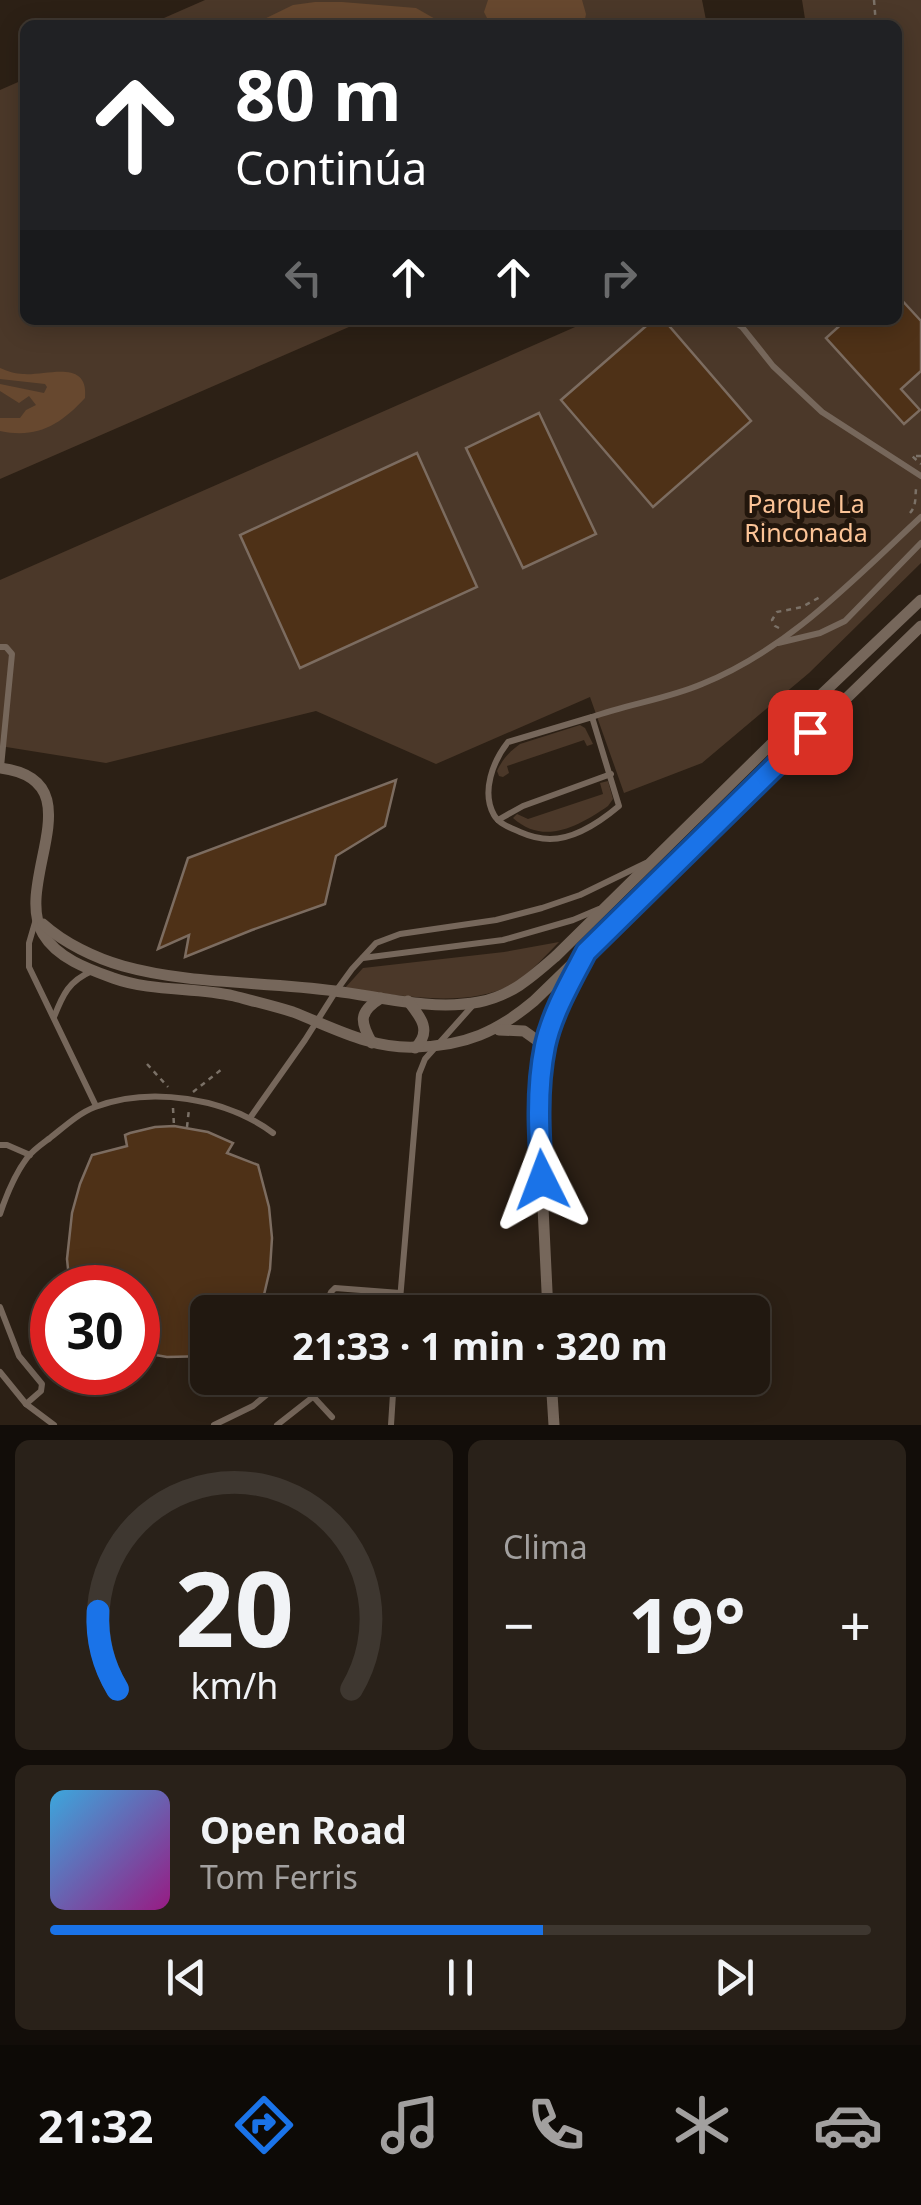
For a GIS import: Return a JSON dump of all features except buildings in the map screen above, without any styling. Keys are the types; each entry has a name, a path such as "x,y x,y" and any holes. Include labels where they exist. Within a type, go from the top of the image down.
{"street":[{"path":"36,917 56,936 98,956 142,970 408,1002 457,1005 509,993 556,956 921,600"},
{"path":"0,768 28,774 42,786 49,817 36,917 43,934 63,955 143,987 229,995 290,1011 372,1043 391,1047 436,1046 494,1030 534,1001 921,626"},
{"path":"547,1295 538,1102 545,1046 586,952"},
{"path":"372,1043 362,1020 381,998"},
{"path":"408,1002 424,1024 425,1033 415,1048"},
{"path":"494,1030 524,1031 545,1046"},
{"path":"552,1395 554,1425"}],"lane":[{"path":"740,325 774,366 822,412 921,478"},
{"path":"592,717 619,806 583,830 560,838 518,832 498,820 489,795 493,766 508,742 620,707 704,684 777,643 847,588 921,517"},
{"path":"777,643 820,633 845,621 921,543"},
{"path":"0,647 6,647 12,654 0,768"},
{"path":"498,820 522,806 611,774"},
{"path":"250,1118 336,991 376,943 400,934 496,920 580,896 656,858"},
{"path":"362,958 502,940 573,920 609,904"},
{"path":"36,917 28,942 30,967 96,1106"},
{"path":"54,1018 65,990 93,970"},
{"path":"330,1295 335,1288 400,1293 419,1074 425,1059 474,1003"},
{"path":"0,1214 30,1155 96,1106 140,1097 182,1098 221,1106 273,1133"},
{"path":"0,1145 30,1155"},
{"path":"363,1295 364,1291"},
{"path":"0,1307 19,1356 42,1384 41,1391 26,1404"},
{"path":"0,1372 26,1404 54,1425"},
{"path":"214,1425 253,1406 266,1395"},
{"path":"391,1425 393,1395"},
{"path":"276,1425 314,1396 332,1417"}],"path":[{"path":"921,456 912,456 921,464"},
{"path":"908,515 915,506 914,492 921,478"},
{"path":"785,626 775,626 774,615 815,600 830,590"},
{"path":"798,615 815,600"},
{"path":"147,1064 173,1092"},
{"path":"204,1084 222,1069"},
{"path":"174,1109 174,1126"},
{"path":"187,1128 189,1110"}],"green space":[{"path":"205,0 702,0 706,20 159,20"},
{"name":"Parque La Rinconada","path":"802,0 921,0 921,563 809,673 702,763 624,793 590,697 436,764 316,711 106,763 0,746 0,580 580,325 902,325 902,20 805,20"},
{"path":"20,81 20,325 354,325 0,479 0,90"},
{"path":"580,725 593,744 587,746 584,740 507,766 509,773 499,776 501,763 520,744"},
{"path":"608,781 613,799 608,806 573,826 537,831 513,818 517,814 528,819 603,794 600,783"},
{"path":"559,942 519,980 480,995 435,998 345,988 363,968"}],"shaded area":[{"path":"488,0 582,0 586,14 585,20 490,20 484,12"},
{"path":"342,2 416,8 437,20 262,20 293,5"},
{"path":"0,368 20,374 73,373 84,386 85,398 47,428 25,433 0,431 0,418 20,418 36,405 29,396 19,403 0,391 0,384 44,393 47,387 0,379"}],"route":[{"path":"542,1180 538,1102 545,1046 586,952 810,732"}]}
